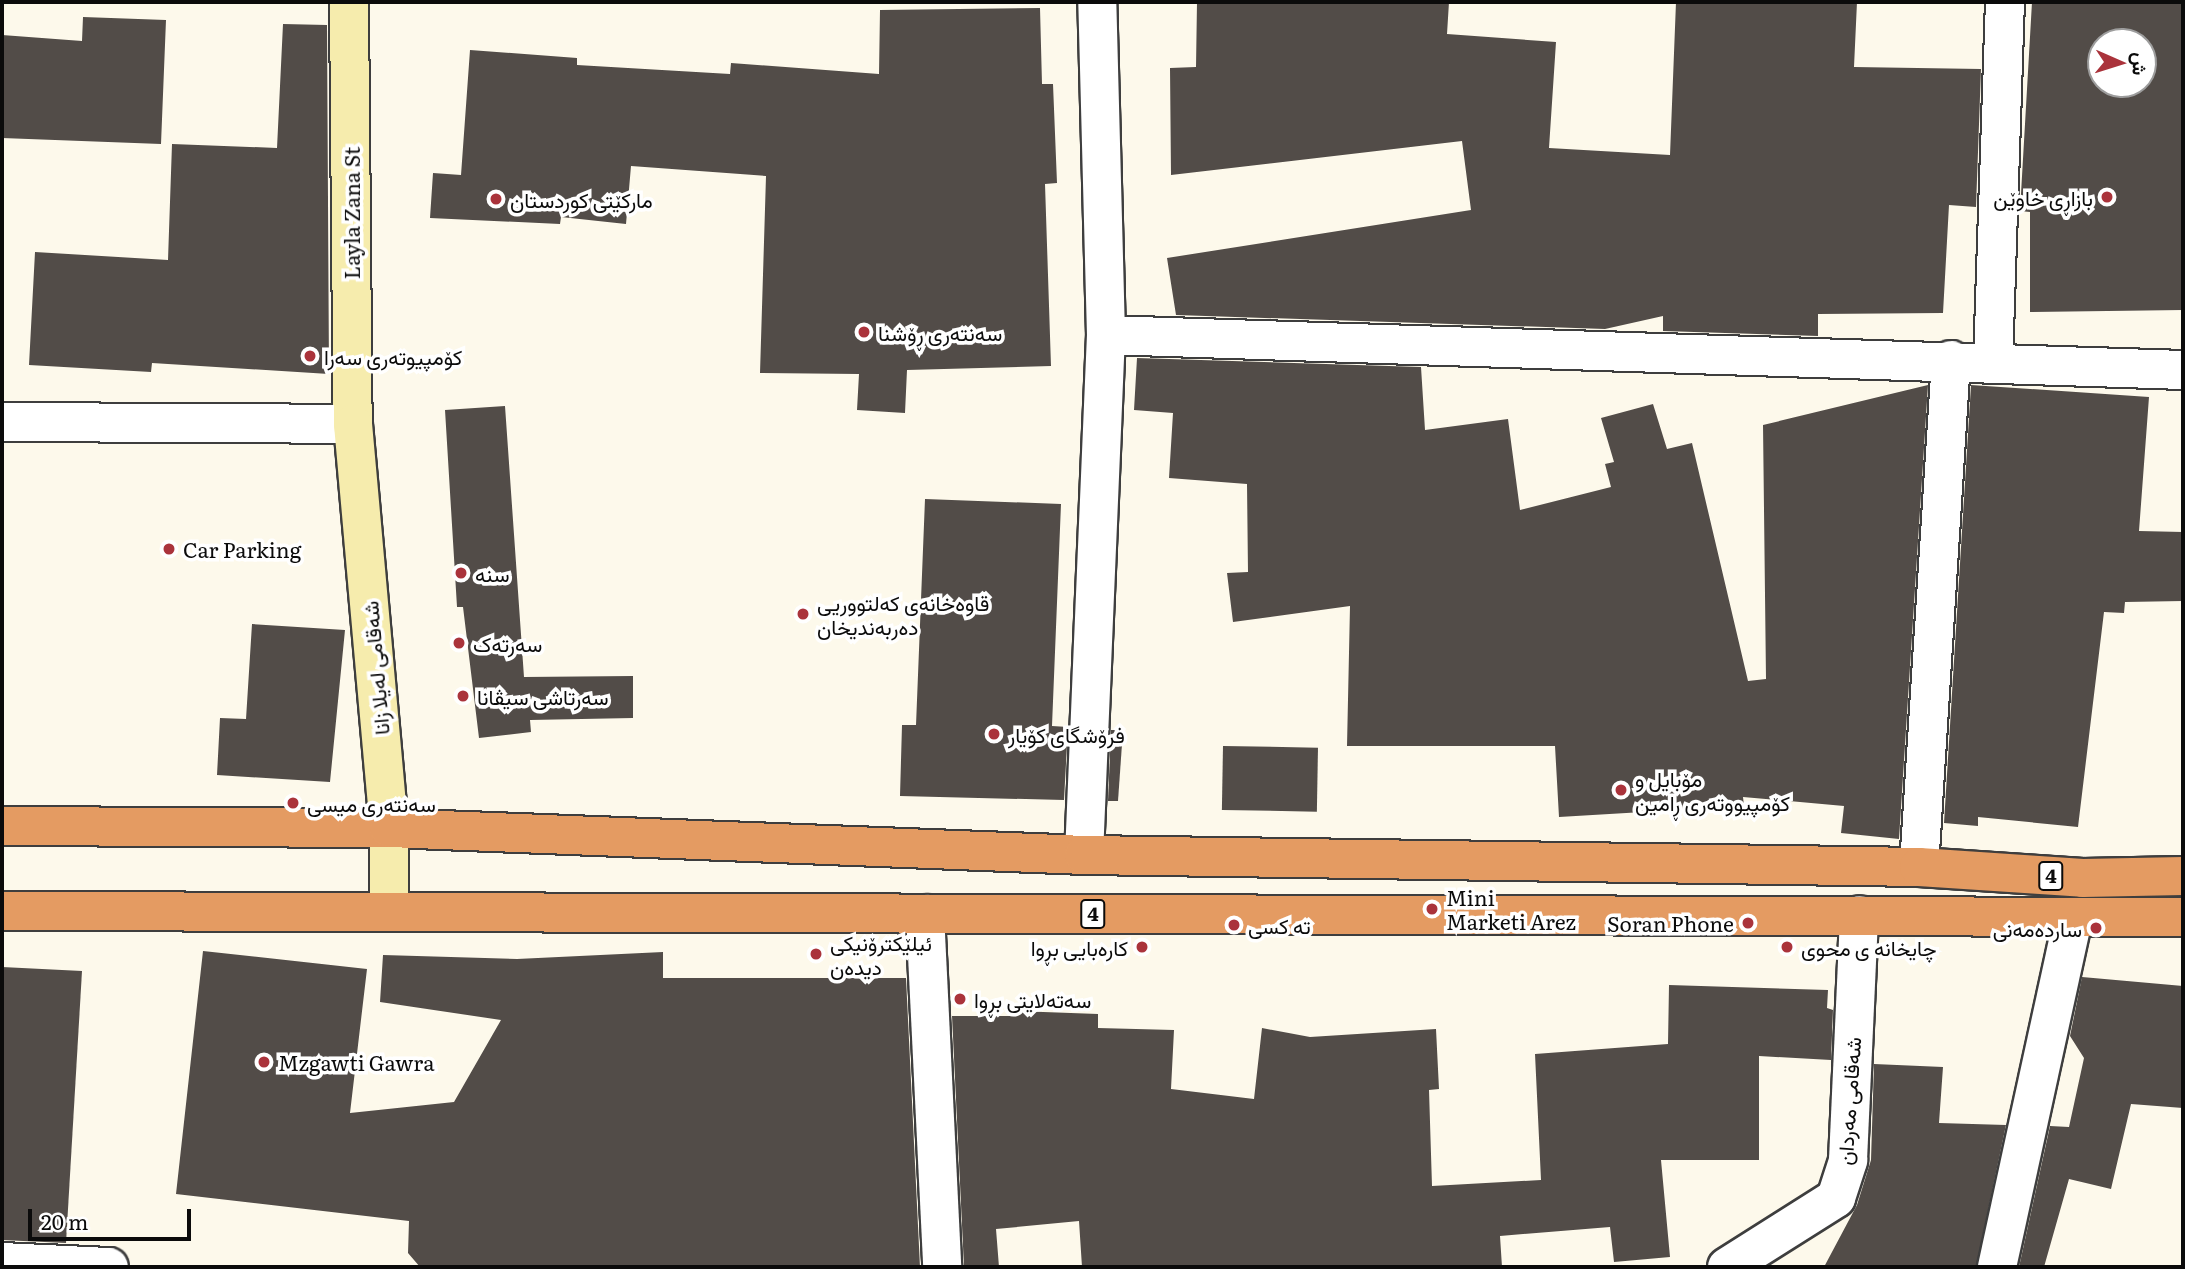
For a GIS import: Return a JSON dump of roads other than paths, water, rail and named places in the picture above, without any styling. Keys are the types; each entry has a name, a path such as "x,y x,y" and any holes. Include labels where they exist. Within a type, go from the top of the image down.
{"highway":[{"name":"4","path":"2,826 389,828 1084,855 1919,867 2083,878 2183,876"},
{"name":"4","path":"2,911 2183,917"}],"street":[{"name":"Layla Zana St","path":"349,2 353,424"},
{"path":"1084,855 1106,335 1097,2"},
{"path":"1993,362 2006,2"},
{"path":"1106,335 1951,360 2183,370"},
{"path":"1919,867 1951,360"},
{"path":"2,422 353,424"},
{"name":"شەقامی لەیلا زانا","path":"353,424 389,828 389,912"},
{"path":"925,914 942,1267"},
{"name":"شەقامی مەردان","path":"1727,1267 1836,1198 1847,1160 1859,915"},
{"path":"1997,1267 2074,918"},
{"path":"2,1262 109,1267"}],"place":[{"name":"بازاڕی خاوێن","path":"2107,197"},
{"name":"مارکێتی کوردستان","path":"496,199"},
{"name":"سەنتەری ڕۆشنا","path":"864,332"},
{"name":"کۆمپیوتەری سەرا","path":"310,356"},
{"name":"Car Parking","path":"169,549"},
{"name":"سنە","path":"461,573"},
{"name":"قاوەخانەی کەلتووریی دەربەندیخان","path":"803,614"},
{"name":"سەرتەک","path":"459,643"},
{"name":"سەرتاشی سیڤانا","path":"463,696"},
{"name":"فرۆشگای کۆیار","path":"994,734"},
{"name":"مۆبایل و کۆمپیووتەری ڕامین","path":"1621,790"},
{"name":"سەنتەری میسی","path":"293,803"},
{"name":"Mini Marketi Arez","path":"1432,909"},
{"name":"Soran Phone","path":"1748,923"},
{"name":"ته كسى","path":"1234,925"},
{"name":"ساردەمەنی","path":"2096,928"},
{"name":"کارەبایی بڕوا","path":"1142,947"},
{"name":"چايخانه ى محوى","path":"1787,947"},
{"name":"ئیلێکترۆنیکی دیدەن","path":"816,954"},
{"name":"سه‌ته‌لایتی بڕوا","path":"960,999"},
{"name":"Mzgawti Gawra","path":"264,1062"}]}
